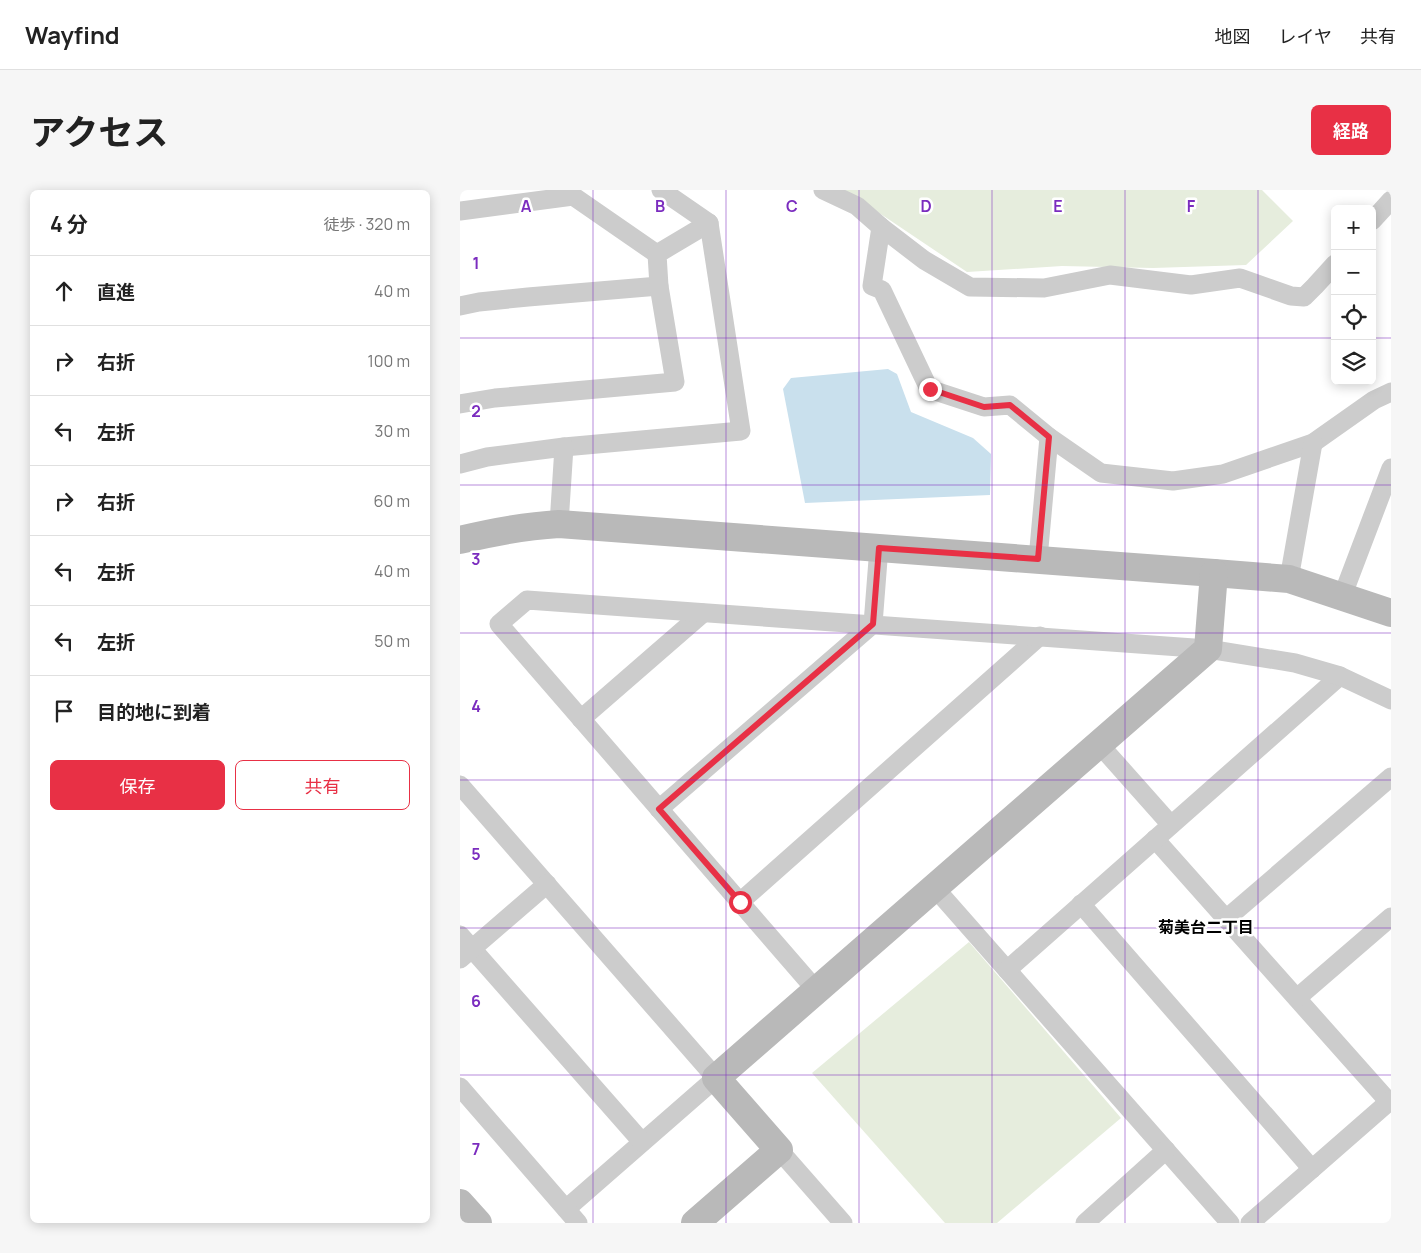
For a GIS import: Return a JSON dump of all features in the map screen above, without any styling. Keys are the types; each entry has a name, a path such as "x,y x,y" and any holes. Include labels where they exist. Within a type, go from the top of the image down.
{"street":[{"path":"460,464 487,457 564,447 741,431 709,223 661,190"},
{"path":"824,190 857,206 924,260 970,287 1044,288 1110,275 1191,285 1240,278 1291,296 1304,296 1331,268"},
{"path":"460,211 573,196 656,254 659,286 675,382 495,398 460,404"},
{"path":"1376,217 1391,200"},
{"path":"656,254 709,223"},
{"path":"881,227 872,286 882,290 930,389 984,407 1010,405 1049,437 1101,473 1173,481 1223,474 1313,443 1374,400 1391,392"},
{"path":"460,306 538,296 659,286"},
{"path":"1038,559 1049,437"},
{"path":"1289,579 1313,443"},
{"path":"559,524 564,447"},
{"path":"1342,597 1391,468"},
{"path":"460,540 492,532 559,524 1038,559 1289,579 1391,612"},
{"path":"659,809 873,624 879,548"},
{"path":"460,1087 572,1216 642,1142 1208,649 1214,573"},
{"path":"816,990 499,624 527,600 1208,649 1295,663 1340,676 1391,700"},
{"path":"581,719 703,612"},
{"path":"740,902 1040,636"},
{"path":"1007,970 1340,676"},
{"path":"1099,744 1172,825"},
{"path":"1226,919 1391,777"},
{"path":"460,785 843,1223"},
{"path":"1156,839 1390,1102 1250,1223"},
{"path":"547,884 464,948 642,1142"},
{"path":"934,887 1230,1223"},
{"path":"1081,904 1312,1169"},
{"path":"1297,998 1391,917"},
{"path":"704,1220 779,1150"},
{"path":"1085,1223 1166,1150"},
{"path":"460,1202 478,1223"}],"green space":[{"path":"845,190 1262,190 1293,221 1246,265 1153,268 1062,266 967,272"},
{"path":"969,942 1121,1118 997,1223 945,1223 812,1073"}],"water":[{"path":"888,369 897,374 911,412 973,438 991,454 990,495 805,503 783,389 791,378"}],"district":[{"name":"菊美台二丁目","path":"1206,927"}],"route":[{"path":"740,902 659,809 873,624 879,548 1038,559 1049,437 1010,405 984,407 930,389"}]}
